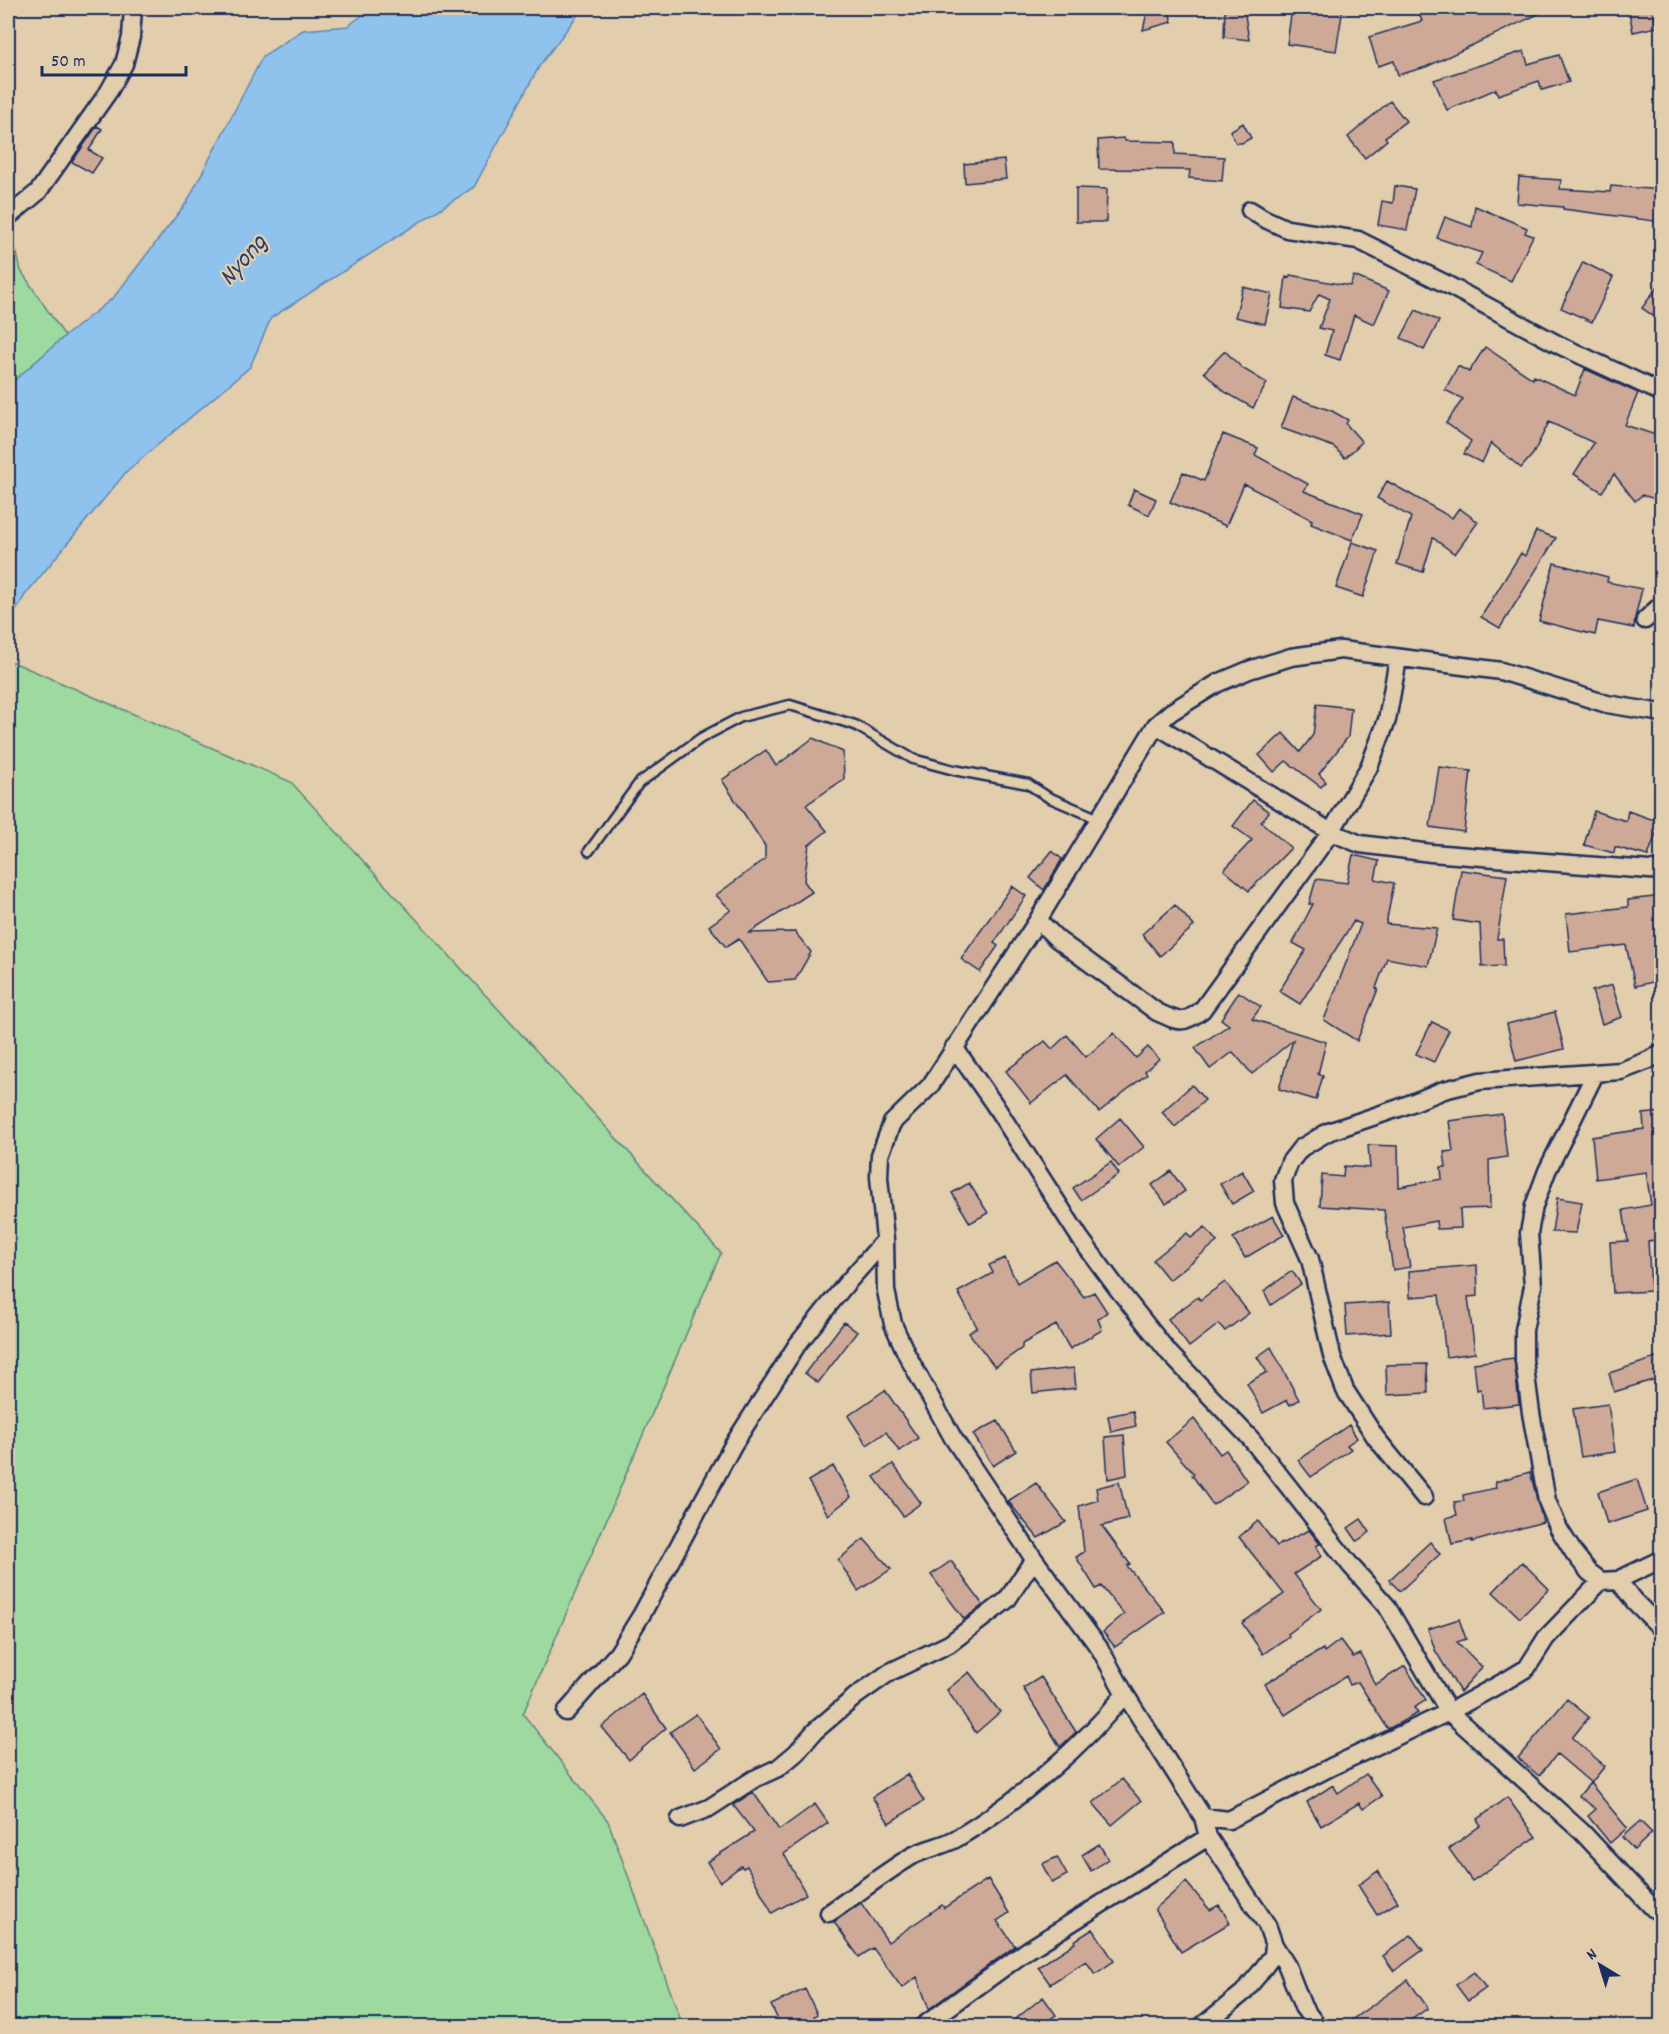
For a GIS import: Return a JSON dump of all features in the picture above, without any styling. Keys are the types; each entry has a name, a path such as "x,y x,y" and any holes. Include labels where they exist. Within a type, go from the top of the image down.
{"street":[{"path":"8,217 38,192 109,91 124,64 131,37 133,8"},
{"path":"1250,210 1287,229 1358,240 1561,346 1662,393"},
{"path":"1645,620 1662,604"},
{"path":"1317,2026 1303,2007 1287,1966 1274,1945 1267,1925 1208,1837 1203,1816 1125,1694 1100,1649 1034,1559 953,1438 907,1355 893,1324 886,1291 885,1240 879,1177 880,1155 892,1123 930,1086 1038,920 1156,725 1171,712 1218,682 1291,657 1341,650 1501,671 1607,704 1662,713"},
{"path":"1038,920 1057,939 1157,1012 1173,1019 1188,1020 1202,1010 1331,832 1370,767 1387,720 1398,659"},
{"path":"1156,725 1331,832 1360,844 1431,853 1662,871"},
{"path":"954,1047 994,1104 1080,1238 1117,1288 1169,1353 1251,1439 1351,1566 1386,1605 1449,1712 1582,1832 1653,1908 1662,1914"},
{"path":"1424,1497 1376,1438 1345,1390 1332,1356 1310,1259 1285,1203 1283,1180 1290,1162 1301,1148 1328,1132 1444,1090 1480,1081 1621,1071 1662,1052"},
{"path":"1595,1074 1547,1171 1534,1206 1529,1233 1533,1286 1524,1330 1524,1360 1531,1413 1547,1501 1559,1529 1589,1572 1601,1581 1618,1580 1662,1559"},
{"path":"566,1712 624,1644 733,1444 797,1345 885,1240"},
{"path":"680,1819 709,1808 735,1790 778,1768 796,1753 823,1723 856,1696 890,1672 949,1644 1008,1600 1034,1559"},
{"path":"1618,1580 1634,1601 1662,1629"},
{"path":"1203,1816 1229,1821 1331,1767 1449,1712 1527,1668 1546,1638 1601,1581"},
{"path":"829,1913 914,1855 956,1839 992,1814 1063,1759 1098,1725 1125,1694"},
{"path":"923,2026 1028,1950 1208,1837"},
{"path":"1202,2026 1248,1987 1273,1955 1274,1945"}],"lane":[{"path":"589,850 639,783 692,744 741,717 790,705 855,725 913,759 954,770 1028,784 1048,797 1098,819"}],"green space":[{"path":"8,215 21,271 65,336 8,386"},
{"path":"8,660 291,782 721,1253 523,1714 608,1821 683,2026 8,2026"}],"water":[{"name":"Nyong","path":"372,8 583,8 540,65 474,187 271,318 250,367 127,471 25,595 8,626 8,386 114,297 187,202 263,56 303,30 348,26"}],"building":[{"path":"1148,8 1168,8 1172,22 1143,30"},
{"path":"1292,8 1343,8 1336,51 1287,44"},
{"path":"1417,8 1551,8 1426,67 1398,75 1394,61 1378,66 1369,37 1422,21"},
{"path":"1652,8 1657,27 1633,32 1629,11"},
{"path":"1225,9 1244,9 1249,40 1224,37"},
{"path":"1524,51 1528,64 1559,55 1569,82 1542,90 1539,81 1498,95 1496,89 1447,110 1434,80"},
{"path":"1390,101 1406,121 1385,137 1387,140 1365,158 1348,137"},
{"path":"1243,123 1251,138 1242,143 1236,143 1230,131"},
{"path":"97,126 102,129 89,150 102,158 92,173 72,162"},
{"path":"1124,138 1125,141 1175,142 1175,154 1224,157 1222,181 1189,178 1190,170 1099,169 1098,140"},
{"path":"1004,160 1006,179 965,183 964,164"},
{"path":"1519,177 1561,180 1560,189 1610,192 1611,186 1662,190 1662,222 1563,209 1563,207 1517,203"},
{"path":"1395,186 1415,189 1407,230 1378,225 1382,201 1393,203"},
{"path":"1076,188 1107,189 1106,222 1076,222"},
{"path":"1475,206 1527,228 1525,233 1533,236 1511,281 1476,265 1482,253 1437,238 1445,217 1472,227"},
{"path":"1583,262 1613,277 1592,322 1561,308"},
{"path":"1290,275 1350,286 1354,276 1389,291 1374,324 1354,315 1340,360 1325,355 1332,331 1319,328 1330,299 1319,294 1309,312 1282,308 1286,277 1289,278"},
{"path":"1662,280 1662,322 1642,308"},
{"path":"1243,287 1272,294 1265,324 1235,317"},
{"path":"1416,310 1439,321 1424,350 1401,338"},
{"path":"1485,347 1533,379 1534,376 1575,395 1585,369 1638,393 1625,425 1662,437 1662,501 1642,495 1635,501 1614,474 1602,492 1574,474 1594,443 1549,422 1533,454 1521,468 1491,443 1482,463 1464,454 1471,441 1446,423 1463,399 1445,390 1458,366 1469,372"},
{"path":"1225,351 1242,368 1267,383 1253,408 1225,392 1204,372"},
{"path":"1293,397 1332,411 1348,420 1346,424 1362,442 1345,458 1334,447 1281,428"},
{"path":"1223,434 1258,448 1255,455 1308,484 1304,491 1363,514 1352,540 1311,524 1312,520 1244,484 1226,526 1170,502 1183,472 1204,481"},
{"path":"1387,481 1452,518 1459,508 1478,522 1455,554 1433,538 1423,572 1397,564 1411,517 1377,498"},
{"path":"1134,489 1156,499 1149,515 1128,505"},
{"path":"1536,531 1556,538 1500,628 1481,617 1521,553 1525,556"},
{"path":"1352,542 1378,551 1363,597 1336,588"},
{"path":"1554,563 1608,577 1607,582 1642,589 1634,628 1598,621 1595,635 1539,621"},
{"path":"1317,704 1351,708 1348,737 1319,774 1326,782 1321,787 1286,761 1274,772 1259,755 1283,733 1300,752 1313,735"},
{"path":"813,738 843,752 844,779 806,805 827,831 809,845 804,881 812,892 749,933 795,932 811,952 795,980 768,982 739,939 726,947 709,926 731,910 716,895 765,859 765,846 722,780 766,750 776,766"},
{"path":"1439,767 1471,771 1464,832 1430,827"},
{"path":"1253,800 1269,812 1261,822 1291,848 1249,891 1224,870 1252,840 1233,826"},
{"path":"1594,811 1626,821 1628,811 1660,822 1648,856 1615,847 1614,853 1584,845"},
{"path":"1052,851 1062,859 1044,890 1030,878"},
{"path":"1353,855 1379,861 1375,879 1394,883 1386,924 1437,928 1428,966 1387,958 1376,988 1378,989 1357,1041 1324,1020 1361,924 1354,921 1300,1004 1279,991 1306,950 1293,943 1313,904 1309,904 1316,879 1347,883"},
{"path":"1461,870 1507,876 1497,939 1503,939 1504,966 1482,967 1480,924 1453,920"},
{"path":"1012,886 1026,896 994,943 998,946 980,972 961,959"},
{"path":"1662,896 1662,980 1635,986 1626,945 1570,952 1566,914 1628,907 1628,900"},
{"path":"1175,905 1194,926 1160,956 1142,934"},
{"path":"1612,985 1622,1017 1602,1024 1592,991"},
{"path":"1239,992 1261,1007 1252,1019 1326,1042 1318,1074 1323,1076 1316,1100 1279,1089 1293,1040 1252,1074 1233,1052 1210,1069 1195,1048 1229,1025 1221,1019"},
{"path":"1555,1012 1564,1049 1516,1061 1507,1024"},
{"path":"1432,1022 1449,1030 1434,1062 1416,1054"},
{"path":"1114,1033 1136,1058 1148,1047 1159,1059 1145,1071 1147,1074 1099,1112 1067,1075 1031,1103 1006,1071 1045,1041 1052,1049 1067,1035 1086,1057"},
{"path":"1192,1085 1205,1100 1175,1127 1162,1112"},
{"path":"1662,1112 1662,1239 1648,1241 1651,1291 1613,1293 1610,1242 1628,1241 1623,1210 1651,1205 1646,1172 1596,1179 1592,1137 1644,1129 1643,1114"},
{"path":"1502,1114 1507,1157 1489,1160 1490,1208 1460,1209 1461,1228 1437,1229 1436,1221 1403,1227 1410,1267 1393,1270 1384,1210 1320,1206 1322,1175 1343,1177 1344,1166 1370,1168 1368,1145 1398,1146 1399,1187 1442,1179 1441,1167 1446,1167 1444,1152 1453,1151 1449,1121"},
{"path":"1120,1118 1144,1147 1119,1167 1096,1139"},
{"path":"1111,1162 1119,1174 1081,1200 1073,1188"},
{"path":"1171,1171 1185,1191 1166,1204 1152,1185"},
{"path":"1242,1171 1254,1191 1232,1204 1220,1184"},
{"path":"969,1183 988,1213 970,1223 952,1193"},
{"path":"1557,1198 1582,1202 1576,1233 1552,1232"},
{"path":"1273,1216 1284,1235 1245,1258 1233,1238"},
{"path":"1205,1227 1217,1242 1169,1280 1153,1260 1187,1233 1191,1238"},
{"path":"1005,1258 1017,1283 1055,1260 1084,1297 1094,1292 1107,1312 1098,1319 1102,1330 1070,1349 1056,1325 1022,1344 1022,1348 995,1367 969,1333 977,1327 958,1292 993,1273 989,1265"},
{"path":"1477,1265 1478,1296 1468,1297 1475,1353 1446,1357 1439,1295 1410,1297 1409,1271"},
{"path":"1292,1271 1301,1284 1271,1305 1264,1291"},
{"path":"1225,1282 1249,1313 1225,1331 1219,1324 1189,1347 1168,1319 1198,1297 1200,1300"},
{"path":"1389,1302 1391,1333 1347,1336 1345,1305"},
{"path":"844,1322 857,1332 818,1383 805,1373"},
{"path":"1271,1347 1299,1400 1290,1405 1287,1400 1263,1413 1247,1383 1267,1372 1257,1357"},
{"path":"1662,1356 1662,1377 1614,1392 1609,1373"},
{"path":"1514,1358 1519,1404 1483,1408 1481,1389 1477,1390 1474,1363"},
{"path":"1427,1364 1428,1393 1387,1395 1386,1365"},
{"path":"1074,1368 1076,1388 1033,1393 1031,1373"},
{"path":"885,1390 918,1438 899,1451 886,1432 867,1445 848,1416"},
{"path":"1608,1404 1615,1452 1581,1457 1573,1409"},
{"path":"1133,1411 1136,1426 1111,1432 1108,1416"},
{"path":"1194,1419 1220,1454 1226,1450 1247,1481 1213,1505 1192,1475 1194,1474 1166,1442"},
{"path":"998,1421 1016,1451 993,1466 973,1434"},
{"path":"1349,1425 1357,1438 1347,1445 1351,1449 1311,1477 1298,1460"},
{"path":"1124,1435 1127,1475 1108,1479 1105,1437"},
{"path":"893,1464 921,1503 903,1516 874,1477"},
{"path":"833,1466 851,1497 828,1515 808,1481"},
{"path":"1530,1472 1543,1522 1472,1542 1472,1540 1452,1544 1446,1518 1457,1515 1454,1502 1464,1501 1463,1495 1496,1488 1495,1482"},
{"path":"1637,1479 1647,1511 1607,1524 1598,1492"},
{"path":"1119,1482 1128,1519 1102,1526 1130,1564 1127,1566 1165,1612 1115,1647 1103,1632 1124,1614 1101,1586 1096,1589 1076,1557 1084,1552 1079,1506 1098,1500 1096,1488"},
{"path":"1036,1483 1066,1522 1038,1538 1008,1501"},
{"path":"1361,1519 1370,1532 1357,1541 1348,1528"},
{"path":"1258,1521 1277,1546 1309,1530 1320,1544 1316,1546 1322,1556 1294,1574 1321,1609 1263,1654 1242,1623 1284,1594 1239,1537"},
{"path":"864,1539 891,1569 858,1591 838,1560"},
{"path":"1430,1542 1440,1554 1400,1591 1389,1580"},
{"path":"951,1561 983,1605 964,1619 931,1575"},
{"path":"1522,1562 1549,1589 1520,1618 1493,1592"},
{"path":"1459,1619 1466,1639 1457,1642 1482,1667 1460,1692 1435,1650 1428,1629"},
{"path":"1340,1640 1353,1657 1361,1654 1375,1685 1405,1666 1426,1700 1414,1708 1418,1713 1388,1729 1358,1682 1350,1685 1346,1676 1285,1715 1265,1684 1323,1649 1324,1652"},
{"path":"969,1672 1000,1712 976,1733 947,1690"},
{"path":"1041,1677 1076,1732 1060,1747 1023,1688"},
{"path":"642,1694 666,1728 629,1760 602,1727"},
{"path":"1567,1699 1589,1717 1572,1738 1605,1766 1591,1783 1557,1754 1539,1776 1518,1758"},
{"path":"696,1714 721,1749 695,1768 670,1732"},
{"path":"907,1774 924,1801 889,1823 872,1797"},
{"path":"1366,1774 1382,1796 1363,1809 1359,1803 1321,1826 1307,1802 1333,1785 1338,1793"},
{"path":"1122,1779 1141,1801 1112,1825 1093,1803"},
{"path":"1590,1783 1627,1828 1610,1843 1588,1816 1596,1809 1579,1796"},
{"path":"753,1792 779,1830 815,1804 828,1823 784,1854 806,1894 772,1913 747,1866 743,1868 741,1866 720,1882 707,1862 754,1832 733,1805"},
{"path":"1507,1797 1536,1837 1472,1881 1449,1849 1481,1825 1477,1820"},
{"path":"1640,1821 1652,1833 1634,1850 1622,1837"},
{"path":"1099,1844 1108,1859 1091,1871 1082,1855"},
{"path":"1057,1857 1067,1875 1052,1883 1042,1864"},
{"path":"1378,1871 1398,1902 1377,1915 1358,1885"},
{"path":"988,1879 1009,1913 997,1921 1015,1946 929,2009 917,1977 902,1988 873,1948 859,1957 834,1922 861,1903 888,1942 942,1905 944,1908"},
{"path":"1186,1882 1210,1910 1219,1905 1230,1923 1181,1952 1155,1909"},
{"path":"1093,1929 1114,1961 1095,1974 1086,1961 1050,1984 1038,1967"},
{"path":"1411,1935 1423,1950 1394,1971 1383,1956"},
{"path":"1474,1972 1486,1988 1468,2001 1456,1985"},
{"path":"1408,1980 1428,2008 1402,2026 1343,2026"},
{"path":"805,1989 817,2014 814,2016 819,2026 781,2026 771,2005"},
{"path":"1043,1997 1056,2015 1040,2026 1007,2026"}]}
